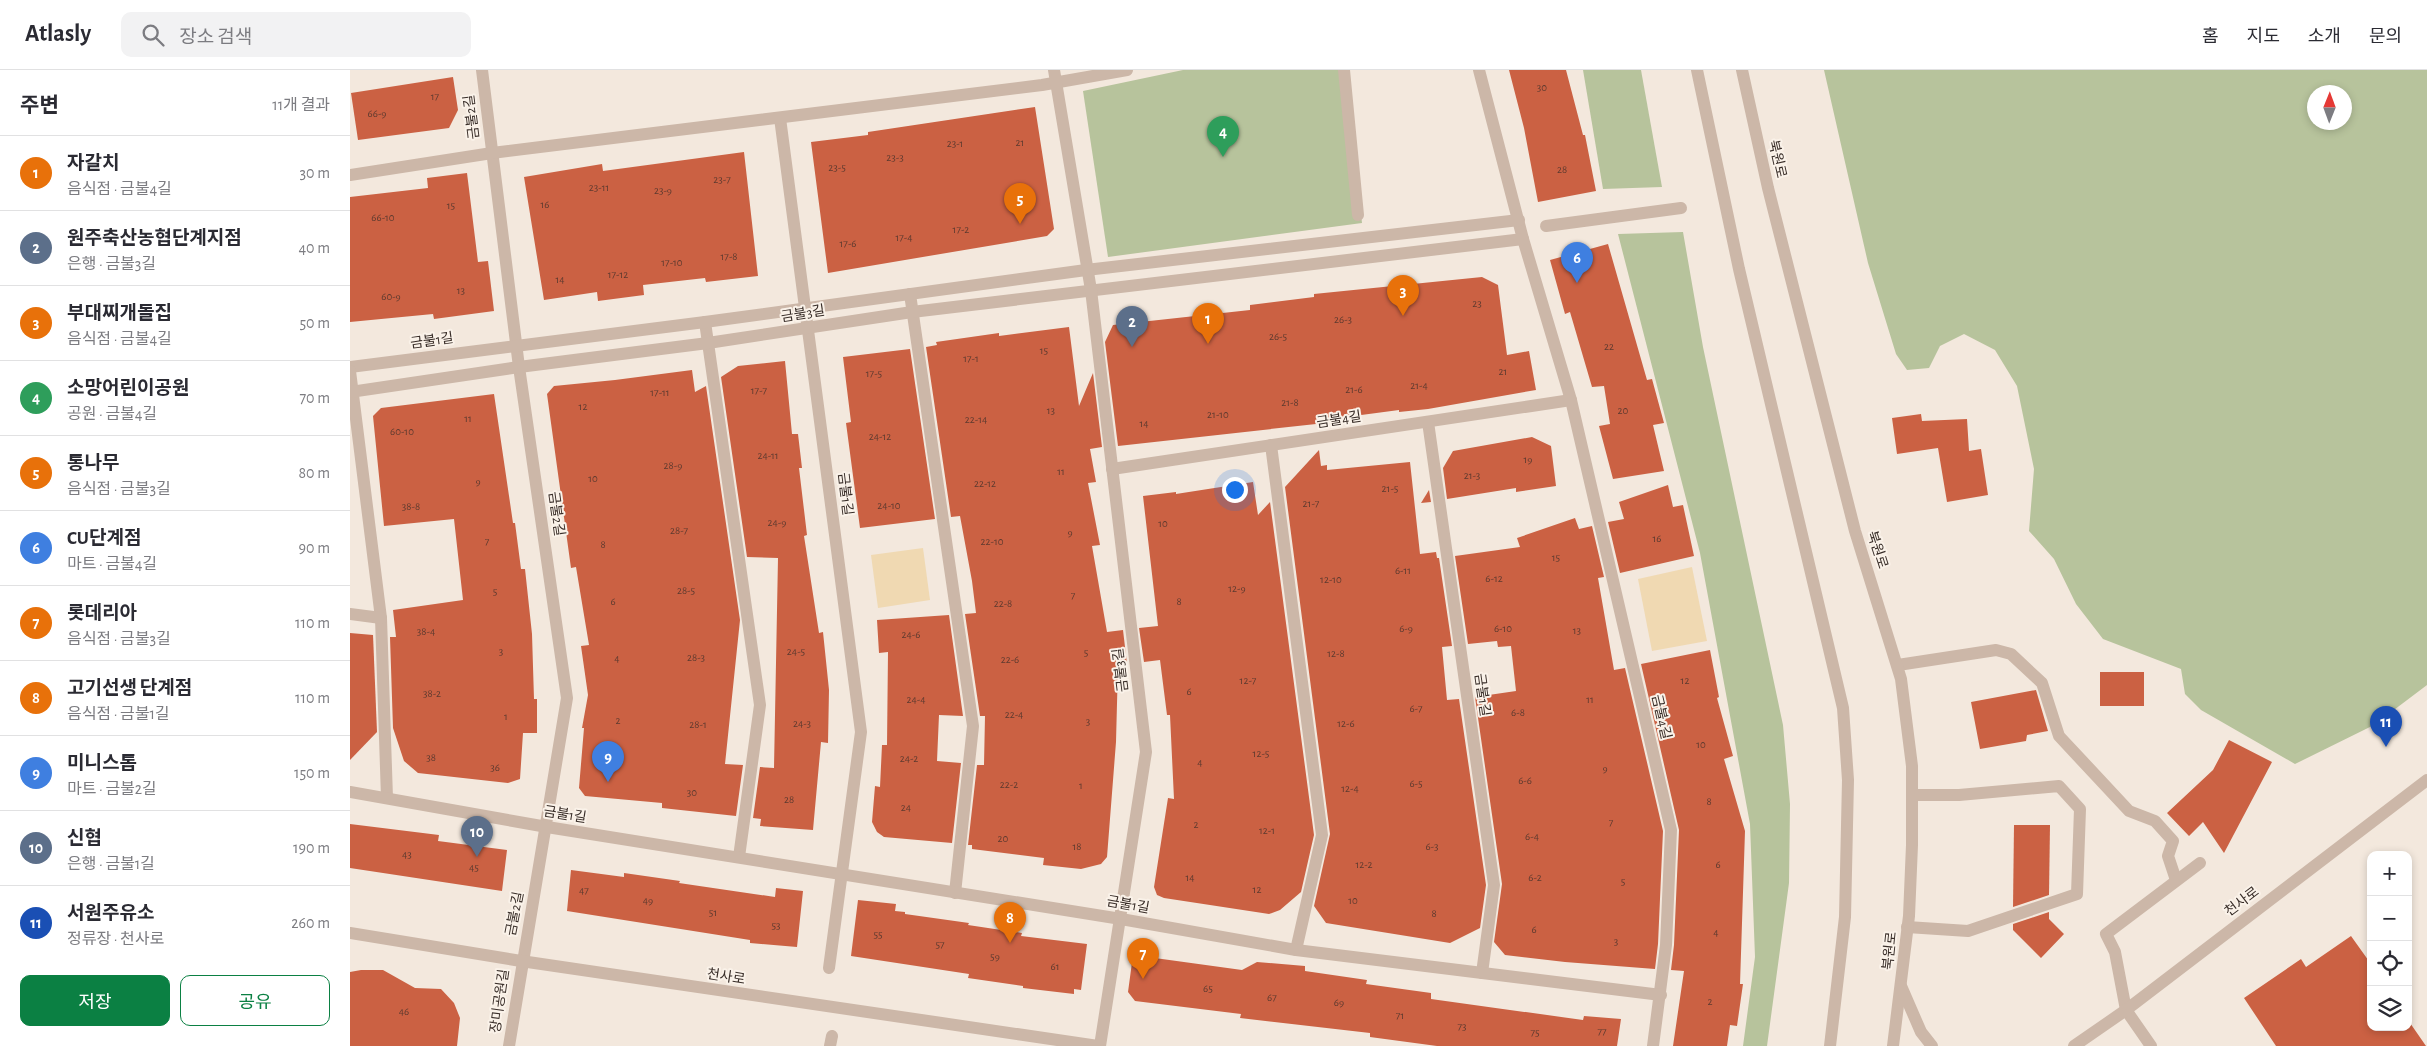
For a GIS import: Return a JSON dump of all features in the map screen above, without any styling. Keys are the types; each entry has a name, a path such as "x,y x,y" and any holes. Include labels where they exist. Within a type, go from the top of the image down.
{"street":[{"name":"금불2길","path":"482,70 519,367 567,698 547,827 521,961"},
{"path":"350,175 492,154 780,118 1055,76 1127,70"},
{"path":"1344,70 1358,215"},
{"name":"금불4길","path":"1479,70 1523,239 1571,400 1671,830 1670,890 1661,995 1653,1046"},
{"path":"1697,70 1739,269 1843,708 1848,780 1845,917 1830,1046"},
{"name":"북원로","path":"1742,70 1768,188 1854,531 1898,665 1912,766 1913,795 1908,927 1893,1046"},
{"name":"금불3길","path":"1055,76 1086,270 1091,290 1146,752 1121,919 1099,1046"},
{"name":"금불1길","path":"780,118 860,732 829,968"},
{"path":"1546,226 1680,208"},
{"path":"1086,270 1519,220"},
{"path":"1091,290 1523,239"},
{"name":"금불3길","path":"517,345 704,322 1086,270"},
{"name":"금불3길","path":"519,367 708,344 912,312 1091,290"},
{"path":"910,294 973,726 955,893"},
{"path":"704,322 760,705 739,857"},
{"name":"금불1길","path":"387,798 381,618 350,369 517,345"},
{"path":"352,391 519,367"},
{"name":"금불4길","path":"1112,469 1571,400"},
{"name":"금불1길","path":"1428,422 1494,885 1482,972"},
{"path":"1271,445 1322,835 1296,950"},
{"path":"350,614 381,618"},
{"path":"1898,665 1996,650 2011,654 2042,683 2060,736 2129,811 2155,821 2173,841 2168,856 2176,880"},
{"name":"천사로","path":"2074,1045 2126,1010 2427,780"},
{"path":"1908,927 1968,931 2077,894 2080,809 2059,786 1959,795 1913,795"},
{"name":"금불1길","path":"350,792 547,827 1121,919 1296,950 1661,995"},
{"path":"2152,1046 2126,1010 2115,952 2106,934 2200,863"},
{"name":"천사로","path":"350,932 521,961 1099,1046"},
{"name":"장미공원길","path":"509,1046 521,961"},
{"path":"1901,986 1921,1032 1932,1046"}],"green space":[{"path":"1183,70 1342,70 1362,223 1108,257 1083,91"},
{"path":"1583,70 1641,70 1662,187 1603,189"},
{"path":"1824,70 2427,70 2427,685 2374,725 2295,764 2201,710 2185,694 2181,669 2103,639 2076,604 2054,559 2029,531 2034,469 2017,386 1995,350 1964,334 1940,346 1929,368 1907,370 1896,354 1868,263"},
{"path":"1683,232 1703,347 1783,725 1790,804 1789,883 1767,1046 1743,1046 1755,957 1750,824 1700,553 1618,234"}],"sand":[{"path":"923,548 930,600 878,608 871,555"},
{"path":"1692,567 1707,641 1652,651 1638,579"}],"building":[{"path":"1509,70 1566,70 1583,135 1585,135 1596,191 1538,202 1524,128"},
{"path":"453,77 458,110 449,128 358,140 351,93"},
{"path":"1035,107 1054,229 1047,236 828,273 811,142 868,135 868,132"},
{"path":"744,152 758,276 706,282 705,278 643,285 644,295 598,301 597,292 544,300 524,177 602,164 603,171"},
{"path":"467,173 478,262 488,261 494,311 434,319 433,314 350,322 350,197 428,188 427,178"},
{"path":"1608,244 1647,380 1652,379 1664,423 1653,425 1664,471 1613,479 1599,426 1610,424 1604,386 1592,387 1570,312 1565,314 1550,260"},
{"path":"1482,277 1498,285 1507,355 1529,351 1536,390 1428,409 1399,412 1399,410 1316,421 1316,424 1118,446 1105,342 1113,325 1250,310 1250,305 1314,297 1314,294"},
{"path":"1069,327 1079,406 1093,373 1102,447 1090,449 1096,482 1088,483 1100,545 1092,546 1107,632 1123,630 1127,664 1118,665 1116,742 1107,857 1101,864 1081,869 1043,865 1044,858 972,849 972,845 968,845 977,765 984,765 985,716 980,716 965,614 976,613 972,581 960,516 951,517 926,347 937,345 936,342 999,333 999,336"},
{"path":"910,349 935,519 860,528 846,423 851,422 843,357"},
{"path":"785,361 792,434 798,434 802,468 799,468 807,535 804,536 819,633 823,632 829,690 828,743 821,742 813,830 760,826 761,819 753,818 760,767 774,768 778,558 747,557 721,377 738,366"},
{"path":"692,370 695,392 706,386 740,620 725,764 743,765 736,816 662,808 662,803 585,796 579,788 584,728 582,728 588,695 581,646 589,645 576,567 571,568 547,394 554,386"},
{"path":"494,394 521,569 525,569 532,634 534,699 537,699 537,733 523,733 520,779 508,783 418,773 404,761 393,728 390,637 396,637 393,610 463,600 454,519 384,526 373,416 381,408"},
{"path":"1921,414 1922,421 1967,419 1969,451 1981,449 1988,495 1947,502 1938,448 1897,454 1892,418"},
{"path":"1532,437 1551,446 1556,486 1516,492 1516,488 1447,499 1443,468 1453,451"},
{"path":"1319,450 1321,466 1327,465 1327,470 1410,462 1420,554 1436,552 1437,558 1439,558 1452,646 1442,647 1447,700 1459,699 1486,885 1480,928 1450,943 1326,923 1314,906 1330,834 1285,487"},
{"path":"1253,482 1258,515 1270,502 1314,835 1301,892 1280,910 1269,914 1164,898 1157,895 1154,887 1168,798 1174,799 1170,715 1167,715 1160,660 1144,662 1139,628 1158,626 1143,496 1176,492 1176,494"},
{"path":"1668,485 1673,507 1683,505 1694,556 1620,573 1608,522 1624,519 1619,502"},
{"path":"1429,490 1431,502 1421,503"},
{"path":"1575,518 1579,529 1592,526 1604,577 1598,578 1614,670 1625,668 1663,831 1658,944 1655,969 1505,955 1494,942 1502,884 1475,697 1516,691 1511,646 1498,647 1497,641 1468,644 1455,556 1520,547 1517,538"},
{"path":"949,615 963,716 939,715 937,761 961,763 952,843 884,837 877,832 872,822 875,786 880,787 882,745 887,745 888,652 879,653 877,620"},
{"path":"350,633 373,635 377,732 350,760"},
{"path":"1710,650 1719,697 1717,698 1733,756 1724,759 1745,831 1740,984 1743,984 1737,1026 1730,1025 1727,1046 1673,1046 1684,971 1671,970 1674,945 1679,830 1641,664"},
{"path":"2100,672 2144,672 2144,706 2100,706"},
{"path":"2036,690 2048,731 2027,735 2026,741 1980,749 1971,702"},
{"path":"2229,740 2272,762 2224,853 2203,822 2189,836 2167,813 2213,770"},
{"path":"350,824 439,835 438,841 507,850 502,891 350,868"},
{"path":"2014,825 2050,825 2049,895 2013,907"},
{"path":"571,870 624,877 624,873 775,897 776,888 803,891 797,947 750,943 750,940 567,911"},
{"path":"858,900 896,904 895,911 905,912 905,914 1022,933 1021,936 1087,944 1081,990 1074,989 1074,994 1023,988 1023,986 968,978 969,974 851,956"},
{"path":"2049,912 2049,919 2064,934 2041,958 2013,930 2013,924"},
{"path":"2351,936 2367,958 2367,1031 2412,1031 2412,1026 2426,1046 2276,1046 2244,998 2301,959 2306,967"},
{"path":"1133,955 1242,970 1257,962 1305,966 1305,971 1367,980 1366,984 1431,993 1431,999 1583,1020 1584,1016 1621,1019 1617,1046 1437,1046 1370,1037 1370,1033 1240,1018 1241,1014 1135,1001 1128,992"},
{"path":"383,970 415,988 441,989 454,1003 460,1018 457,1046 350,1046 350,972"}],"place":[{"name":"소망어린이공원","path":"1223,157"},
{"name":"통나무","path":"1020,224"},
{"name":"CU단계점","path":"1577,283"},
{"name":"부대찌개돌집","path":"1403,316"},
{"name":"자갈치","path":"1208,344"},
{"name":"원주축산농협단계지점","path":"1132,347"},
{"name":"서원주유소","path":"2386,747"},
{"name":"미니스톱","path":"608,782"},
{"name":"신협","path":"477,857"},
{"name":"고기선생 단계점","path":"1010,943"},
{"name":"롯데리아","path":"1143,979"}]}
